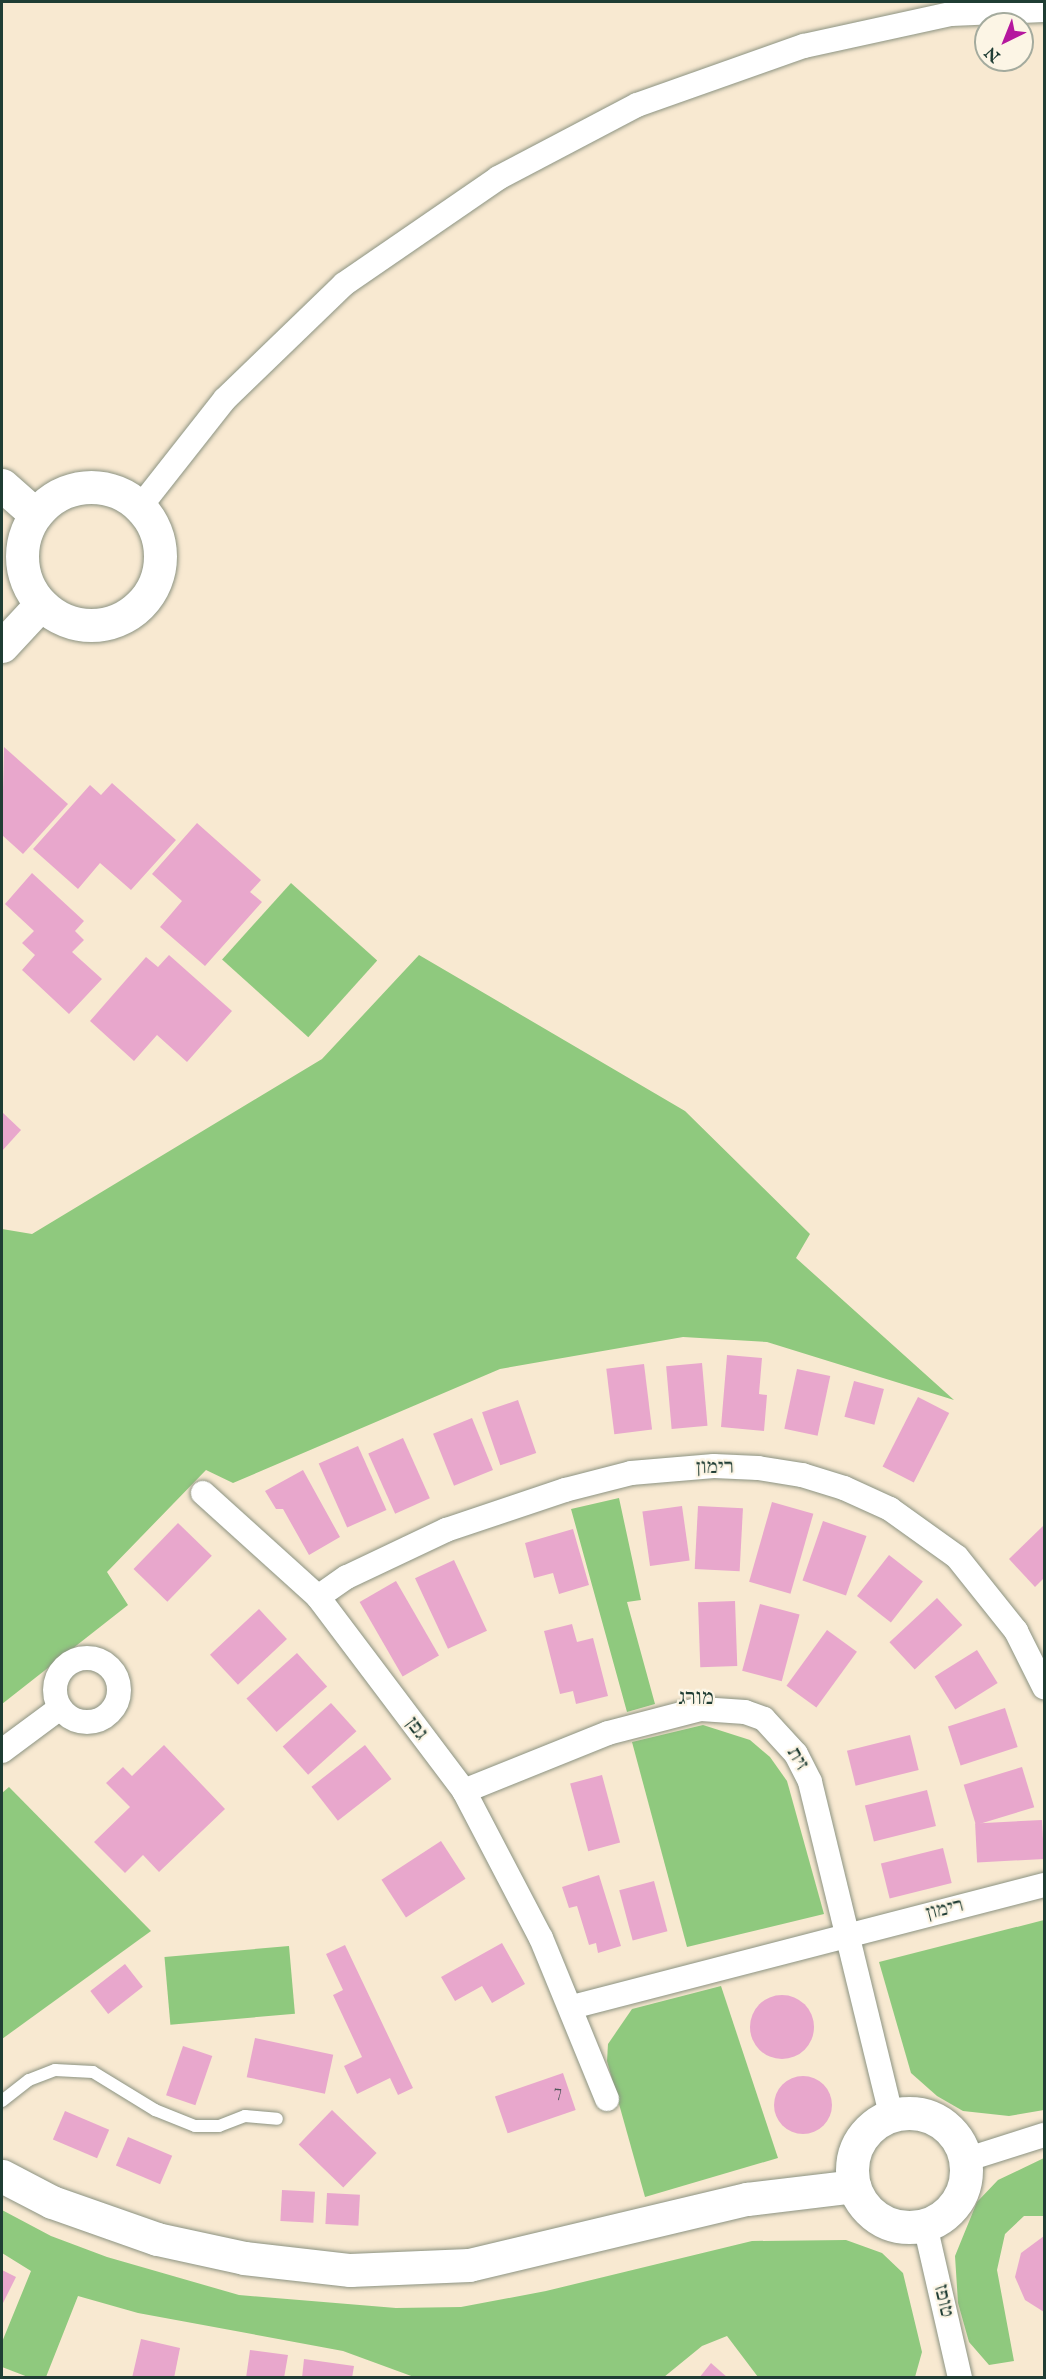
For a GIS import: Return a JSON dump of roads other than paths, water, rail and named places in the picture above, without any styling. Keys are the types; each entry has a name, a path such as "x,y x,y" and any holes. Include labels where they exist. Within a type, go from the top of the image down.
{"street":[{"path":"140,507 225,399 344,284 498,178 637,105 804,46 951,14 1044,10"},
{"path":"2,485 35,514"},
{"path":"98,486 120,493 140,507 154,529 160,554 158,571 143,602 130,613 108,623 84,625 61,618 41,604 30,588 22,560 26,531 35,514 52,497 74,488 98,486"},
{"path":"2,646 41,604"},
{"name":"רימון","path":"318,1597 347,1578 446,1530 565,1490 631,1473 714,1466 758,1468 802,1475 844,1488 890,1509 949,1550 988,1593 1016,1631 1044,1687"},
{"name":"גפן","path":"203,1493 318,1597 464,1791 513,1882 572,2007 607,2099"},
{"path":"2,1751 60,1708"},
{"name":"זית","path":"464,1791 608,1733 701,1709 745,1712 764,1719 780,1733 810,1782 845,1934 891,2115"},
{"name":"רימון","path":"845,1934 1044,1885"},
{"path":"572,2007 845,1934"},
{"path":"916,2113 936,2120 953,2133 965,2160 966,2179 960,2197 950,2210 925,2225 900,2226 880,2219 863,2204 855,2186 853,2158 858,2142 872,2126 891,2115 916,2113"},
{"path":"965,2160 1044,2135"},
{"path":"2,2176 52,2202 157,2239 244,2258 350,2270 469,2265 747,2199 855,2186"},
{"name":"טופז","path":"925,2225 960,2378"}],"lane":[{"path":"2,2101 29,2080 55,2070 93,2072 155,2110 195,2126 219,2126 245,2116 277,2119"}],"district":[{"name":"מורג","path":"696,1699"}]}
